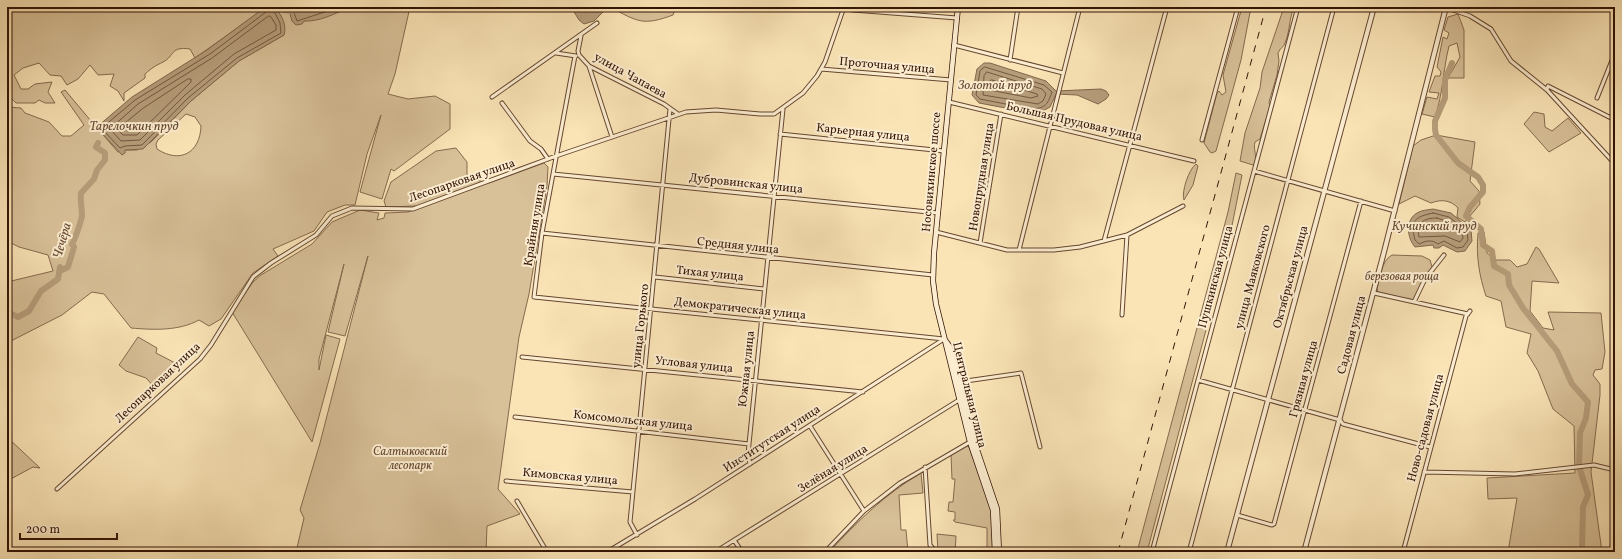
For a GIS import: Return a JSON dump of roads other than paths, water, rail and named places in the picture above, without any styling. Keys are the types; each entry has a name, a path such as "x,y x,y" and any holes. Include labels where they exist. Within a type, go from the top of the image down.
{"main road":[{"name":"Носовихинское шоссе","path":"944,339 934,297 933,275 958,7"},
{"name":"Центральная улица","path":"944,339 950,347 974,441 997,509 999,552"},
{"name":"Центральная улица","path":"944,339 970,442 993,510 995,552"}],"street":[{"path":"783,109 808,88 821,69 844,7 853,10 957,18"},
{"path":"1010,60 1018,7"},
{"path":"1019,250 1080,7"},
{"path":"1104,241 1167,7"},
{"path":"1202,140 1238,7"},
{"name":"Пушкинская улица","path":"1152,552 1298,7"},
{"name":"улица Маяковского","path":"1189,552 1334,7"},
{"name":"Октябрьская улица","path":"1227,552 1374,7"},
{"path":"1446,7 1486,24 1496,35 1511,61 1547,90 1615,164"},
{"name":"Садовая улица","path":"1304,552 1374,293 1446,7"},
{"path":"492,97 598,23"},
{"name":"улица Чапаева","path":"581,36 578,48 579,55 589,66 664,104 678,114"},
{"path":"954,45 1064,73"},
{"path":"554,53 575,56 579,55"},
{"path":"1597,98 1615,53"},
{"name":"Крайняя улица","path":"534,297 542,233 575,56"},
{"path":"589,66 612,137"},
{"name":"Проточная улица","path":"821,69 951,80"},
{"path":"1547,90 1548,86 1615,120"},
{"name":"Большая Прудовая улица","path":"949,102 1194,161"},
{"path":"502,103 530,141 541,149 548,159"},
{"name":"улица Чапаева","path":"670,109 670,117"},
{"name":"Лесопарковая улица","path":"57,489 200,359 211,345 245,289 257,273 312,239 324,228 332,216 352,208 413,209 556,156 678,114 692,111 716,110 768,114 783,109"},
{"name":"Южная улица","path":"750,464 748,444 783,109"},
{"name":"Новопрудная улица","path":"980,243 1001,114"},
{"name":"улица Горького","path":"637,535 630,522 670,117"},
{"name":"Карьерная улица","path":"780,134 944,151"},
{"path":"1254,170 1395,212"},
{"name":"Дубровинская улица","path":"553,174 938,213"},
{"name":"Грязная улица","path":"1237,515 1272,525 1274,524 1361,201"},
{"path":"936,232 1007,250 1054,250 1080,248 1127,235 1183,206"},
{"name":"Средняя улица","path":"542,233 658,247 933,275"},
{"path":"1122,315 1127,235"},
{"path":"1374,293 1414,302 1425,279 1444,255"},
{"name":"Тихая улица","path":"654,277 764,289"},
{"name":"Демократическая улица","path":"534,297 944,339"},
{"name":"Ново-садовая улица","path":"1403,552 1430,447 1469,312 1414,302"},
{"name":"Институтская улица","path":"607,552 637,535 750,464 944,339"},
{"name":"Угловая улица","path":"522,357 863,392"},
{"path":"959,382 1021,373 1040,447"},
{"path":"1198,380 1340,420 1343,424 1430,447"},
{"name":"Зелёная улица","path":"715,552 959,400"},
{"name":"Комсомольская улица","path":"515,417 640,430 748,444"},
{"path":"810,426 864,511"},
{"path":"825,552 864,511 900,483 970,442"},
{"path":"1424,472 1515,474 1594,465 1615,470"},
{"path":"925,467 930,545 936,552"},
{"name":"Кимовская улица","path":"506,481 634,492"},
{"path":"517,501 547,552"},
{"path":"734,540 742,552"}],"water":[{"name":"Тарелочкин пруд","path":"275,7 283,21 285,28 284,35 239,61 191,101 143,149 125,150 125,153 122,155 98,129 98,126 132,97 207,50 264,8"},
{"path":"288,7 348,7 327,17 304,21 302,24 296,25 292,21"},
{"path":"571,7 603,7 604,11 594,21 584,24 579,20"},
{"name":"Золотой пруд","path":"984,63 990,63 1046,81 1056,91 1101,89 1106,91 1109,95 1098,104 1077,95 1056,94 1050,107 1037,114 979,103 972,95 977,69"},
{"name":"Кучинский пруд","path":"1433,209 1451,213 1471,230 1472,241 1465,251 1457,252 1443,245 1439,248 1434,248 1433,245 1415,247 1410,239 1408,229 1410,220 1419,212"}],"waterway":[{"name":"Чечёра","path":"284,10 292,11 305,7"},
{"path":"1452,63 1445,80 1445,98 1435,121 1435,129 1436,135 1458,163 1478,177 1483,185 1483,192 1470,207 1466,216 1481,229 1483,245 1492,251 1494,266 1508,274 1509,285 1523,308 1557,351 1572,384 1588,402 1586,418 1580,433 1579,466 1588,495 1583,507 1582,552"},
{"name":"Чечёра","path":"7,312 18,317 29,311 41,291 58,279 60,267 62,270 68,267 74,247 72,244 82,216 81,193 94,179 97,170 105,160 105,153 96,147 98,143"}],"railway":[{"path":"1118,552 1266,7"}],"park label":[{"name":"березовая роща","path":"1402,277"},
{"name":"Салтыковский лесопарк","path":"410,459"}]}
